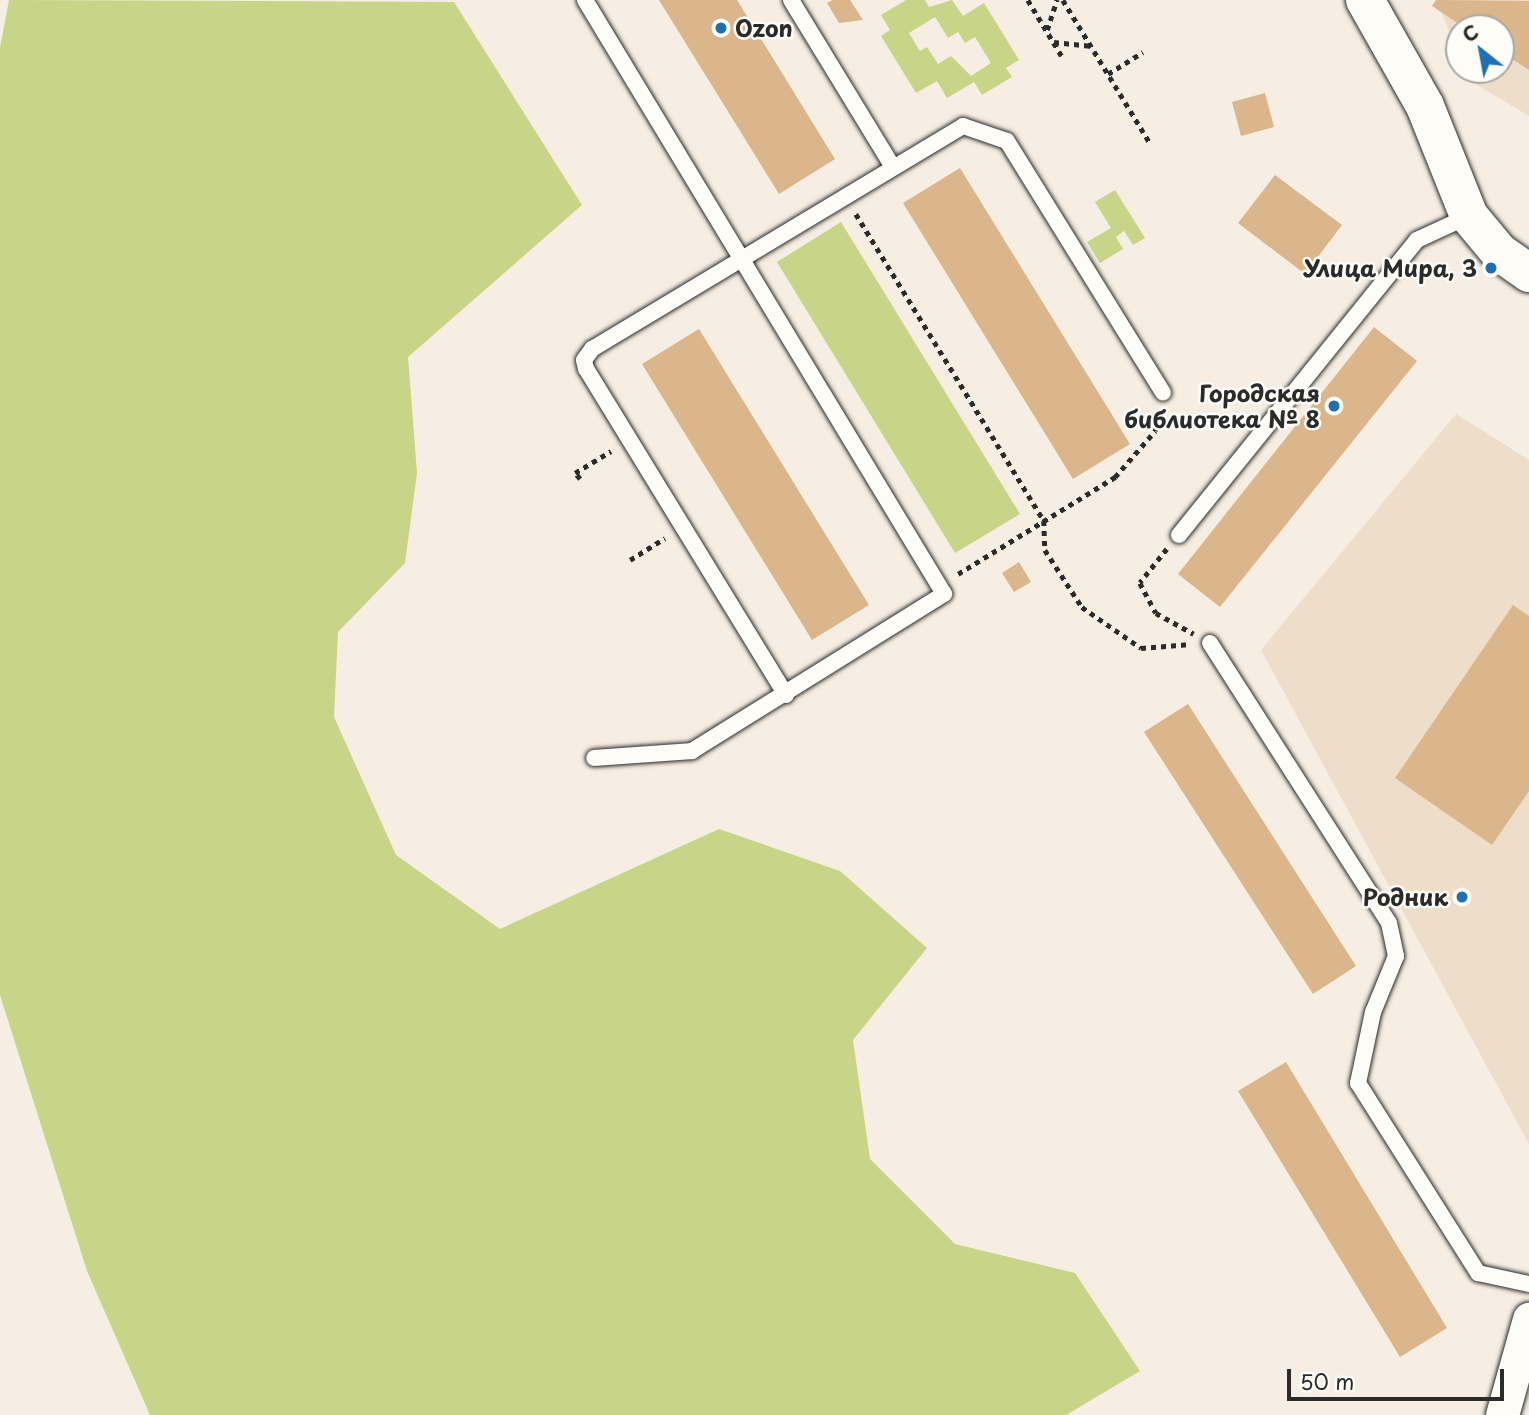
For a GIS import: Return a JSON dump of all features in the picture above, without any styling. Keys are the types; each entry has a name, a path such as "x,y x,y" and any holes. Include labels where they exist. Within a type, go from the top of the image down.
{"street":[{"path":"1365,0 1425,106 1469,216 1499,252 1529,273"},
{"path":"1502,1415 1529,1319"}],"lane":[{"path":"585,0 942,583 936,604 692,751 594,758"},
{"path":"791,0 893,167"},
{"path":"786,695 584,360 592,349 962,126 1002,136 1163,393"},
{"path":"1179,535 1417,240 1469,216"},
{"path":"1210,643 1389,923 1396,956 1373,1012 1358,1083 1478,1273 1529,1284"}],"path":[{"path":"1028,0 1063,58"},
{"path":"1047,31 1057,0"},
{"path":"1063,0 1150,143"},
{"path":"1054,43 1091,46"},
{"path":"1108,74 1143,52"},
{"path":"845,196 1044,521 1045,550 1082,607 1141,648 1210,643"},
{"path":"942,583 1115,477 1155,431 1163,393"},
{"path":"580,479 576,473 606,455"},
{"path":"1179,535 1140,583 1156,613 1210,643"},
{"path":"629,559 659,542"}],"shaded area":[{"path":"1437,0 1529,0 1529,116 1475,84 1515,84 1515,14 1445,14 1445,21"},
{"name":"Родник","path":"1456,414 1529,460 1529,1144 1261,650"}],"green space":[{"path":"9,0 454,2 582,205 408,357 417,473 405,563 338,632 334,717 396,855 500,929 719,829 840,871 927,948 853,1040 870,1159 955,1244 1075,1273 1140,1371 1066,1415 150,1415 87,1271 0,995 0,48"},
{"path":"906,0 925,0 929,7 952,0 963,16 984,3 1019,60 1006,68 1012,77 982,95 974,82 947,98 937,81 916,93 881,36 890,30 881,15","holes":["935,17 948,38 958,32 965,43 975,37 991,63 971,76 951,56 938,64 927,47 920,51 909,33"]},
{"path":"1115,190 1145,238 1133,245 1124,231 1116,237 1123,249 1100,263 1087,242 1111,228 1095,202"},
{"path":"841,222 1020,514 955,553 777,262"}],"building":[{"path":"659,0 737,0 835,159 779,194"},
{"path":"833,0 850,0 863,20 839,23 827,3"},
{"path":"1436,0 1529,1 1529,70 1515,61 1515,14 1445,15 1432,6"},
{"path":"1265,93 1274,127 1241,136 1232,102"},
{"path":"960,168 1130,444 1073,479 903,203"},
{"path":"1275,175 1342,225 1305,274 1238,223"},
{"path":"1374,327 1417,361 1220,607 1178,574"},
{"path":"699,329 869,605 812,640 642,364"},
{"path":"1019,562 1031,582 1014,592 1002,573"},
{"path":"1513,605 1529,616 1529,791 1492,845 1395,778"},
{"path":"1188,704 1356,966 1313,994 1144,732"},
{"path":"1286,1062 1447,1328 1400,1357 1238,1091"}],"place":[{"name":"Ozon","path":"721,28"},
{"name":"Улица Мира, 3","path":"1491,268"},
{"name":"Городская библиотека № 8","path":"1334,406"},
{"name":"Родник","path":"1462,897"}]}
